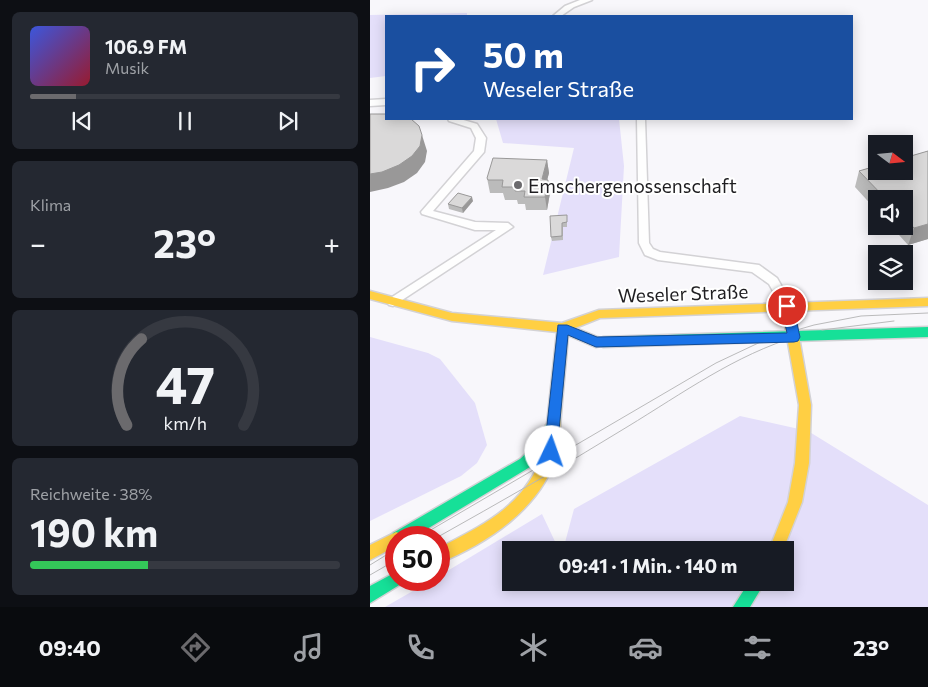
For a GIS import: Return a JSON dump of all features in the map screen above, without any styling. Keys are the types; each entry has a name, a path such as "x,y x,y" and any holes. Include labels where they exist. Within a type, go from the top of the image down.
{"main road":[{"path":"370,295 452,317 563,328 596,342 928,332"},
{"name":"Weseler Straße","path":"563,328 599,314 928,302"},
{"path":"780,541 795,502 802,463 805,405 787,306"},
{"path":"450,550 494,526 519,507 542,479 549,462 563,328"},
{"path":"417,526 525,463 541,448 552,428"},
{"path":"370,553 385,545"},
{"path":"370,594 385,585"},
{"path":"741,607 752,591"}],"lane":[{"path":"558,15 563,10 588,0"},
{"path":"370,103 385,102"},
{"path":"393,302 508,227 475,226 426,212 479,152 481,138 474,126 455,120"},
{"path":"641,120 644,244 649,252 658,256 755,268 773,281 787,306"}],"shaded area":[{"path":"467,13 467,15 385,15 385,76 370,78 370,15"},
{"path":"496,120 619,120 624,166 619,257 543,275 574,148 503,143"},
{"path":"370,337 428,353 440,359 475,403 487,445 477,463 461,476 370,521"},
{"path":"740,416 808,431 928,505 928,607 385,607 413,591 450,591 450,569 542,514 555,541 502,541 502,591 794,591 794,541 565,541 574,509"}],"building":[{"path":"370,114 385,114 385,120 412,120 419,126 422,135 420,146 412,156 399,165 382,172 370,174"},
{"path":"928,151 928,224 914,228 913,190 877,190 859,171 868,168 868,180 913,180 913,155"},
{"path":"493,158 547,160 542,179 548,180 545,197 524,197 525,191 515,191 516,187 502,187 503,180 488,180"},
{"path":"458,193 472,197 462,208 448,204"},
{"path":"567,215 567,222 562,223 562,236 551,237 550,216"}],"tram line":[{"path":"438,526 716,363 769,338 814,325 861,316 928,313"},
{"path":"822,330 894,321"},
{"path":"450,530 580,456 731,364 753,353 798,336"},
{"path":"370,565 385,556"},
{"path":"370,575 385,566"}],"traffic: fast":[{"path":"603,342 928,332"},
{"path":"418,526 525,463 541,448 551,429"},
{"path":"370,595 385,586"},
{"path":"741,607 752,591"}],"traffic: slow":[{"path":"370,295 452,317 563,328 596,342 603,342"},
{"path":"563,328 599,314 928,302"},
{"path":"780,541 795,502 802,463 805,405 790,320"},
{"path":"450,550 492,527 507,516 533,489 543,472 551,452 563,328"},
{"path":"370,553 385,545"}],"place":[{"name":"Emschergenossenschaft","path":"518,185"}],"route":[{"path":"551,452 557,369 563,328 596,342 794,337 787,306"}]}
